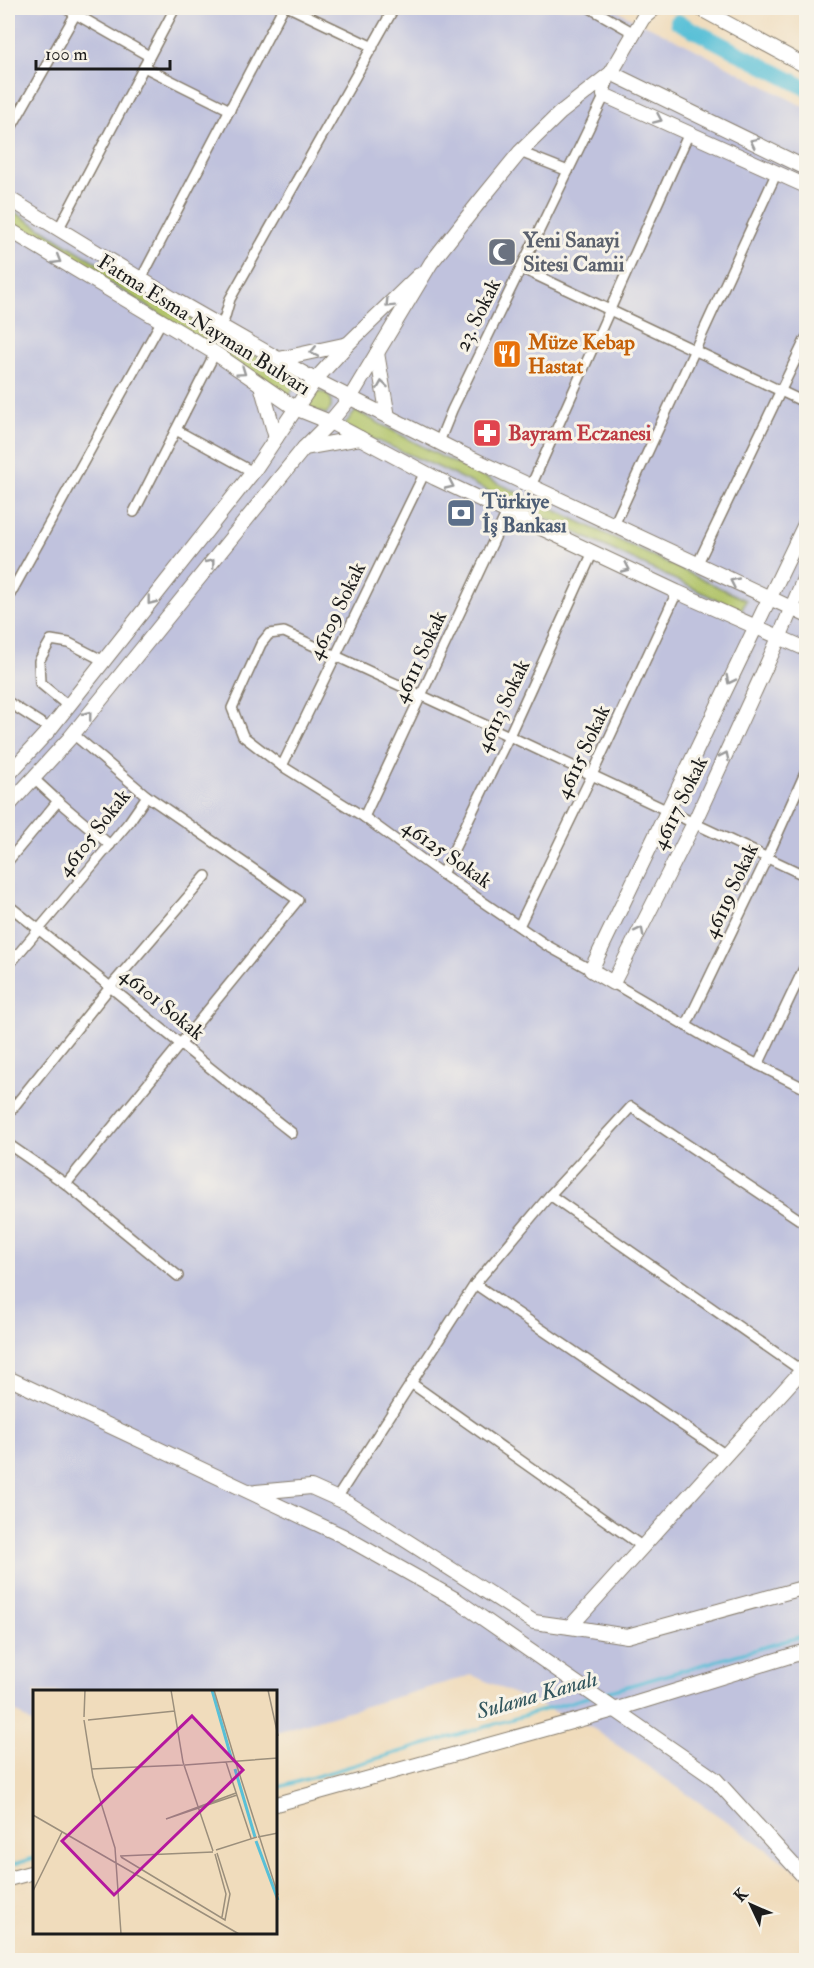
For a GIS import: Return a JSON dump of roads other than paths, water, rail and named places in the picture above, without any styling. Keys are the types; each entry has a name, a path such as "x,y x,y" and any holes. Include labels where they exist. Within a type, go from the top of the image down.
{"street":[{"path":"65,8 78,11 149,56"},
{"path":"59,228 175,8"},
{"path":"141,279 283,8"},
{"path":"291,8 374,47"},
{"path":"222,327 230,299 394,8"},
{"path":"590,8 634,33"},
{"path":"8,775 50,729 253,472 315,380 348,344 431,263 520,152 560,112 611,73 643,18 654,8"},
{"path":"699,8 807,66"},
{"path":"8,133 78,11"},
{"path":"144,67 230,110"},
{"path":"611,73 807,168"},
{"name":"23. Sokak","path":"439,442 452,410 604,94 611,73"},
{"path":"604,94 807,186"},
{"path":"531,486 689,133"},
{"path":"520,152 568,171"},
{"path":"614,525 777,172"},
{"name":"Fatma Esma Nayman Bulvarı","path":"8,198 141,279 315,380 531,486 807,615"},
{"name":"Fatma Esma Nayman Bulvarı","path":"8,229 215,353 296,408 330,422 507,512 807,650"},
{"path":"8,806 73,734 304,448 350,398 431,263"},
{"path":"521,268 807,402"},
{"path":"8,598 161,322"},
{"path":"697,565 807,338"},
{"path":"279,359 348,344"},
{"path":"134,512 215,353"},
{"path":"377,353 388,417"},
{"path":"261,385 276,438"},
{"path":"176,430 253,472"},
{"path":"304,448 360,438"},
{"name":"46109 Sokak","path":"282,766 425,472"},
{"name":"46111 Sokak","path":"364,817 507,512"},
{"name":"46117 Sokak","path":"591,970 807,522"},
{"name":"46113 Sokak","path":"442,874 509,736 593,552"},
{"name":"46117 Sokak","path":"613,983 694,823 807,574"},
{"name":"46115 Sokak","path":"519,926 677,592"},
{"name":"46125 Sokak","path":"591,970 546,945 364,817 282,766 243,736 232,708 261,644 269,634 284,632 807,876"},
{"path":"68,706 40,683 39,661 51,640 69,643 104,661"},
{"path":"8,702 50,729"},
{"name":"46105 Sokak","path":"8,966 129,822 147,796 73,734"},
{"name":"46119 Sokak","path":"686,1026 807,771"},
{"path":"33,778 110,844"},
{"path":"66,1185 298,900 147,796"},
{"path":"8,861 58,801"},
{"path":"8,1114 111,986 206,876"},
{"name":"46101 Sokak","path":"8,905 292,1133"},
{"path":"758,1065 807,964"},
{"path":"591,970 686,1026 807,1089"},
{"path":"337,1498 475,1284 550,1195 632,1107 807,1224"},
{"path":"8,1144 66,1185 178,1276"},
{"path":"550,1195 804,1369 570,1628"},
{"path":"475,1284 726,1455"},
{"path":"8,1377 343,1536 455,1599 715,1779 807,1879"},
{"path":"411,1383 643,1546"},
{"path":"254,1492 311,1487 337,1498 534,1622 627,1636 807,1587"},
{"path":"278,1803 614,1710 807,1651"},
{"path":"8,1879 33,1872"}],"waterway":[{"path":"678,22 806,88"},
{"name":"Sulama Kanalı","path":"600,1694 806,1635"},
{"name":"Sulama Kanalı","path":"278,1787 588,1697"},
{"name":"Sulama Kanalı","path":"8,1866 33,1858"}],"place":[{"name":"Yeni Sanayi Sitesi Camii","path":"502,252"},
{"name":"Müze Kebap Hastat","path":"507,354"},
{"name":"Bayram Eczanesi","path":"487,433"},
{"name":"Türkiye İş Bankası","path":"461,513"}]}
